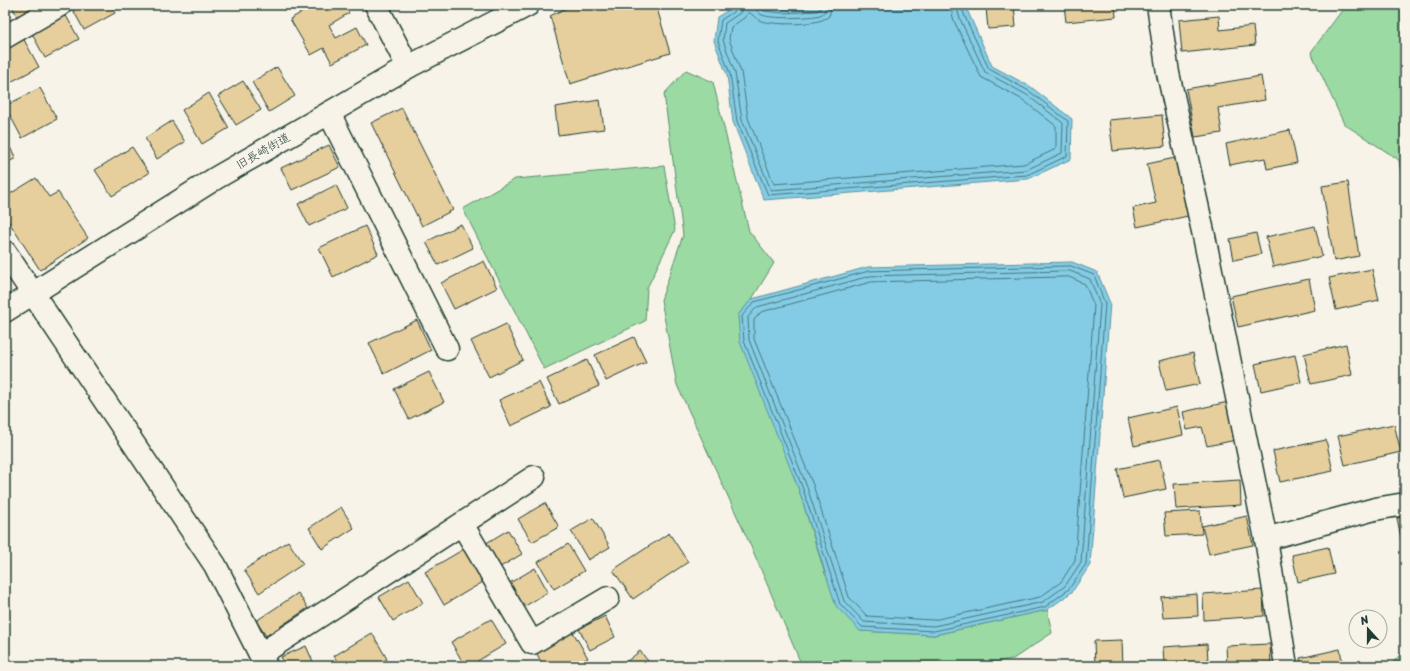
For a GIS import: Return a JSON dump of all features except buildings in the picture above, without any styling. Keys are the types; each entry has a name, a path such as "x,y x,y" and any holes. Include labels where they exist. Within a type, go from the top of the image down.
{"street":[{"path":"5,37 60,5"},
{"path":"376,5 408,67"},
{"name":"旧長崎街道","path":"5,311 216,178 408,67 528,5"},
{"path":"1158,5 1168,73 1266,539 1286,666"},
{"path":"329,112 447,349"},
{"path":"5,252 215,565 263,660 462,524 534,477"},
{"path":"1266,539 1375,509 1405,504"},
{"path":"462,524 532,643 608,598"}],"green space":[{"path":"1346,5 1405,5 1405,200 1399,160 1344,124 1311,52"},
{"path":"686,70 713,82 749,231 774,263 752,299 738,315 799,490 825,574 861,631 934,635 1047,610 1052,633 1013,659 966,666 802,666 753,551 677,385 661,300 683,235 664,94"},
{"path":"664,166 675,230 647,288 645,321 544,369 463,209 515,179"},
{"path":"1405,649 1405,666 1390,666"}],"water":[{"path":"737,5 784,9 829,5 965,5 992,66 1031,87 1072,119 1071,159 1028,179 764,200 733,122 727,75 714,41 717,17"},
{"path":"1072,262 1097,272 1110,303 1090,565 1072,592 1047,610 934,635 860,631 836,606 799,490 740,342 738,315 752,299 868,267"}]}
